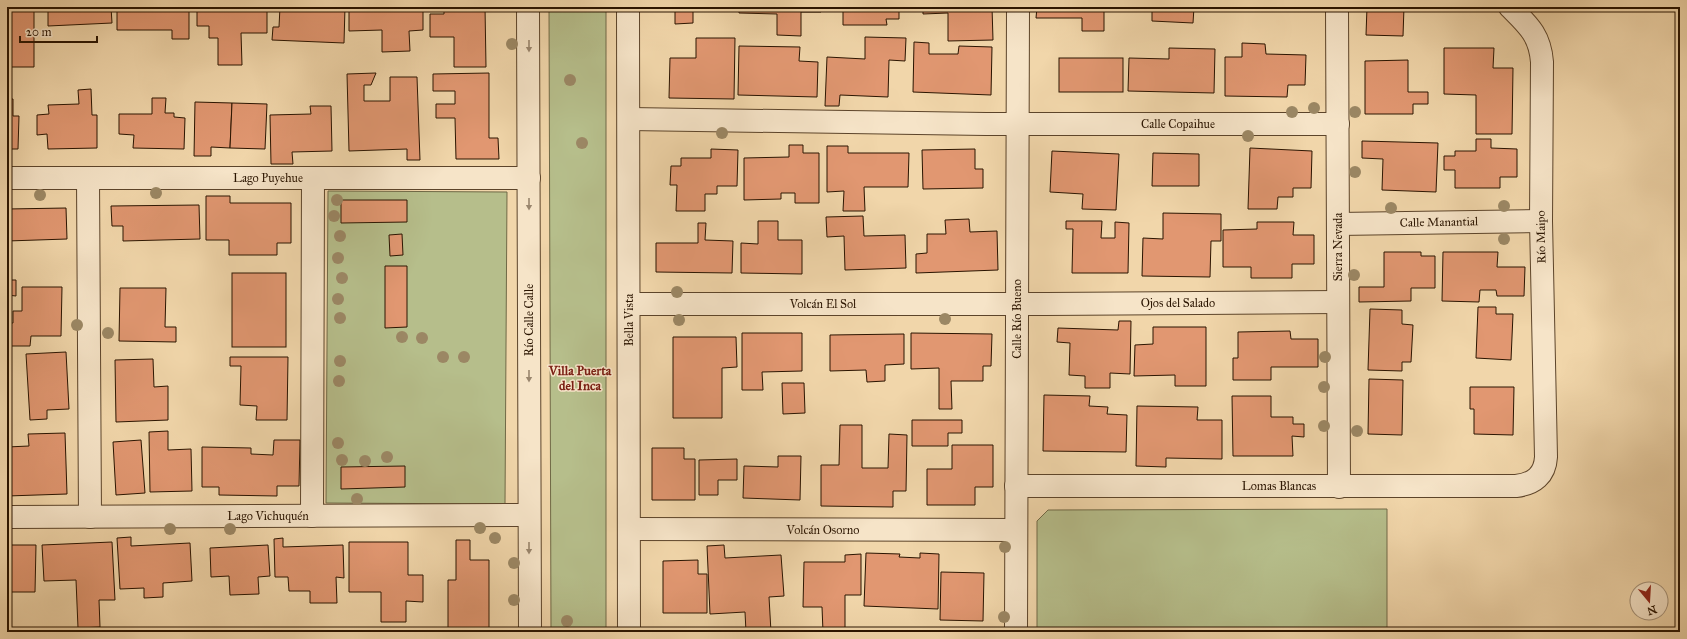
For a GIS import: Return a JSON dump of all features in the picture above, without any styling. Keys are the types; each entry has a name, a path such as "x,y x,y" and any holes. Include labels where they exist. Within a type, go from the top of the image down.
{"street":[{"name":"Río Calle Calle","path":"528,7 530,632"},
{"name":"Bella Vista","path":"628,7 629,632"},
{"name":"Calle Río Bueno","path":"1016,632 1018,7"},
{"name":"Sierra Nevada","path":"1337,7 1339,487"},
{"name":"Río Maipo","path":"1510,7 1536,35 1541,50 1541,221 1546,457 1543,470 1539,476"},
{"name":"Calle Copaihue","path":"629,119 1018,124 1338,124"},
{"name":"Lago Puyehue","path":"7,178 529,178"},
{"path":"88,178 90,517"},
{"path":"312,516 313,178"},
{"name":"Calle Manantial","path":"1338,224 1541,221"},
{"name":"Ojos del Salado","path":"1017,304 1338,302"},
{"name":"Volcán El Sol","path":"629,304 1017,304"},
{"name":"Lomas Blancas","path":"1016,486 1516,486 1525,485 1539,476"},
{"name":"Lago Vichuquén","path":"7,517 529,515"},
{"name":"Volcán Osorno","path":"630,529 1016,530"}],"green space":[{"path":"549,7 606,7 606,632 551,632"},
{"path":"328,191 507,192 505,504 326,503"},
{"path":"1387,509 1387,632 1037,632 1037,521 1048,510"}],"building":[{"path":"7,7 34,7 34,67 10,67 10,31 7,32"},
{"path":"48,7 111,7 112,23 48,26"},
{"path":"117,7 189,7 189,39 172,39 172,30 117,30"},
{"path":"197,7 267,7 267,33 241,33 242,65 218,65 218,38 209,38 209,26 197,26"},
{"path":"280,7 345,7 344,43 272,40 273,27 279,27"},
{"path":"349,7 423,7 423,30 409,31 410,51 382,52 382,30 349,31"},
{"path":"444,7 485,7 486,67 454,67 454,37 430,37 430,14 444,14"},
{"path":"654,7 718,7 718,10 693,11 693,23 675,24 675,11 654,11"},
{"path":"739,7 821,7 821,12 801,12 801,36 777,35 777,14 739,13"},
{"path":"843,7 899,7 899,19 886,19 887,25 843,25"},
{"path":"923,7 992,7 993,40 948,41 948,13 923,14"},
{"path":"1037,7 1128,7 1128,9 1104,9 1104,31 1082,31 1082,18 1036,18"},
{"path":"1152,7 1194,7 1193,23 1152,21"},
{"path":"1367,7 1404,7 1403,36 1366,35"},
{"path":"865,37 906,38 905,61 889,60 888,97 840,95 839,106 825,106 827,57 865,59"},
{"path":"696,38 735,38 734,99 669,98 670,58 696,58"},
{"path":"914,42 929,43 929,54 958,54 959,46 992,47 991,95 913,92"},
{"path":"1242,43 1265,44 1266,54 1306,55 1305,85 1288,85 1287,97 1225,96 1225,57 1242,57"},
{"path":"739,46 800,47 799,61 818,62 817,97 738,95"},
{"path":"1169,48 1215,49 1214,93 1128,91 1129,58 1169,59"},
{"path":"1444,48 1494,48 1493,68 1513,68 1512,134 1476,134 1476,95 1444,94"},
{"path":"1059,58 1123,58 1123,92 1059,92"},
{"path":"1408,60 1408,92 1428,92 1428,104 1413,104 1413,114 1365,114 1365,61"},
{"path":"376,73 371,85 364,85 364,101 390,101 390,77 417,77 420,160 407,160 407,149 349,151 347,74"},
{"path":"489,73 489,138 498,138 499,159 456,159 455,118 436,118 436,104 455,104 455,91 433,91 433,74"},
{"path":"91,89 92,115 97,115 97,148 48,149 47,134 37,135 37,115 49,114 48,105 79,104 78,90"},
{"path":"152,98 166,98 165,113 174,113 174,117 185,118 184,149 133,148 134,135 119,134 119,114 152,114"},
{"path":"7,99 13,99 13,116 19,116 18,149 7,149"},
{"path":"195,102 232,103 230,148 211,147 211,156 194,156"},
{"path":"232,103 267,104 265,149 230,148"},
{"path":"310,106 331,106 332,151 292,152 293,164 271,164 270,115 311,114"},
{"path":"1476,139 1491,139 1491,148 1517,149 1517,177 1500,177 1500,188 1455,188 1455,170 1444,170 1444,156 1455,156 1455,151 1476,151"},
{"path":"1362,141 1438,143 1436,192 1382,190 1383,159 1362,158"},
{"path":"789,145 803,145 803,153 819,153 819,203 795,203 795,193 781,193 781,199 744,200 744,158 789,157"},
{"path":"827,146 848,146 848,153 909,153 908,187 864,187 865,211 843,211 844,191 827,192"},
{"path":"1250,148 1312,151 1311,188 1293,188 1293,197 1278,197 1277,209 1248,209"},
{"path":"711,149 738,150 737,186 717,186 717,194 705,194 705,211 676,211 677,185 670,185 671,166 681,166 681,158 711,158"},
{"path":"975,149 975,169 983,169 983,188 923,189 922,150"},
{"path":"1052,151 1119,154 1116,210 1082,209 1083,194 1050,192"},
{"path":"1153,153 1199,154 1199,186 1152,186"},
{"path":"206,196 230,196 230,203 291,203 291,243 277,243 277,255 229,255 229,240 206,240"},
{"path":"341,200 407,200 407,222 341,223"},
{"path":"199,205 200,239 123,241 123,226 112,226 111,206"},
{"path":"66,208 67,239 7,241 7,209"},
{"path":"1163,213 1221,214 1221,241 1211,241 1210,277 1142,276 1143,238 1163,239"},
{"path":"863,216 864,236 905,235 906,268 845,270 844,236 827,237 826,217"},
{"path":"969,219 970,232 997,231 998,270 916,273 916,254 927,253 927,234 946,234 945,220"},
{"path":"758,221 778,221 778,240 802,240 802,274 741,273 741,243 758,244"},
{"path":"1066,221 1102,221 1101,238 1115,238 1115,222 1129,223 1128,273 1072,273 1073,229 1066,229"},
{"path":"1257,222 1294,222 1293,235 1314,235 1314,264 1292,264 1292,278 1251,278 1251,267 1223,267 1223,230 1257,229"},
{"path":"698,223 706,223 705,240 733,241 732,273 656,272 656,243 698,243"},
{"path":"402,234 403,255 390,256 389,235"},
{"path":"1384,252 1421,252 1421,256 1435,256 1435,288 1411,288 1411,301 1359,302 1359,287 1384,287"},
{"path":"1443,252 1498,252 1497,267 1525,267 1524,296 1497,296 1496,290 1480,290 1479,302 1442,301"},
{"path":"385,266 407,266 407,327 385,328"},
{"path":"232,273 286,273 286,347 232,347"},
{"path":"7,280 16,280 16,296 7,295"},
{"path":"22,287 62,287 61,336 31,336 30,346 7,346 7,323 13,323 13,311 22,311"},
{"path":"120,288 166,288 165,327 176,327 176,342 119,341"},
{"path":"1478,307 1496,307 1496,314 1513,314 1511,360 1476,358"},
{"path":"1370,309 1402,310 1402,324 1413,325 1411,362 1402,362 1402,371 1368,370"},
{"path":"1119,321 1131,321 1130,374 1110,373 1110,388 1085,388 1085,376 1069,375 1070,343 1057,342 1058,328 1118,330"},
{"path":"1153,327 1206,327 1206,386 1175,386 1175,375 1134,376 1135,345 1153,344"},
{"path":"1290,331 1291,339 1318,339 1318,367 1271,367 1271,380 1233,380 1233,358 1238,358 1238,332"},
{"path":"742,333 802,333 802,371 762,372 763,390 742,390"},
{"path":"911,333 992,334 991,366 983,366 983,381 951,381 952,409 939,409 939,368 911,369"},
{"path":"904,334 904,364 885,365 885,381 867,382 866,370 830,371 830,335"},
{"path":"673,337 736,337 737,367 722,368 722,418 673,418"},
{"path":"66,352 69,409 47,410 47,419 30,420 26,354"},
{"path":"230,357 288,357 287,420 256,420 257,406 240,405 241,366 230,366"},
{"path":"153,359 154,387 168,386 168,420 116,422 115,360"},
{"path":"1369,379 1403,380 1402,435 1368,434"},
{"path":"782,383 804,383 805,413 783,414"},
{"path":"1470,387 1514,387 1513,435 1474,434 1474,409 1470,409"},
{"path":"1044,395 1090,396 1089,406 1108,407 1107,414 1127,415 1126,452 1043,451"},
{"path":"1232,396 1271,396 1271,417 1293,417 1293,424 1304,424 1304,437 1292,436 1293,456 1233,456"},
{"path":"1137,406 1198,407 1197,420 1222,420 1222,459 1166,458 1166,467 1136,466"},
{"path":"912,420 962,420 962,433 948,433 948,446 912,446"},
{"path":"840,425 862,425 862,468 888,468 889,434 907,435 906,491 893,491 893,507 821,506 821,465 839,465"},
{"path":"168,431 168,450 191,449 192,491 150,492 149,432"},
{"path":"65,433 67,494 7,496 7,447 29,446 28,434"},
{"path":"141,440 145,493 116,495 113,442"},
{"path":"274,440 300,440 299,486 277,486 277,496 219,495 219,487 202,487 202,447 251,448 251,454 273,455"},
{"path":"952,445 993,445 993,487 975,487 975,505 927,505 927,469 952,469"},
{"path":"652,448 684,448 684,459 695,459 695,500 652,500"},
{"path":"778,456 801,456 800,500 743,498 744,466 778,467"},
{"path":"737,459 737,480 718,480 718,495 699,495 699,460"},
{"path":"405,466 405,487 341,489 341,467"},
{"path":"131,537 131,546 190,543 192,581 163,583 163,597 144,598 144,588 120,589 117,538"},
{"path":"283,538 283,547 343,545 344,578 336,577 337,603 310,603 310,591 289,591 288,577 275,577 274,539"},
{"path":"456,540 470,540 470,560 489,560 489,628 448,628 448,580 456,580"},
{"path":"112,542 115,600 99,600 100,627 78,628 76,580 44,581 42,545"},
{"path":"349,542 408,542 408,575 423,575 423,602 406,601 406,622 381,622 381,592 349,592"},
{"path":"7,545 36,545 35,592 7,592"},
{"path":"268,545 270,576 258,577 259,594 230,595 229,576 211,577 210,548"},
{"path":"724,545 725,558 781,555 784,596 769,597 771,632 746,632 745,612 710,614 707,546"},
{"path":"866,553 900,554 899,557 920,558 920,553 939,554 938,609 864,606"},
{"path":"861,554 861,595 845,595 845,632 823,632 822,607 803,607 804,562 845,562 845,555"},
{"path":"698,560 698,574 707,574 707,613 663,613 663,561"},
{"path":"941,572 984,573 983,621 940,620"},
{"path":"428,628 503,629 503,632 428,632"}],"district":[{"name":"Villa Puerta del Inca","path":"580,378"}]}
